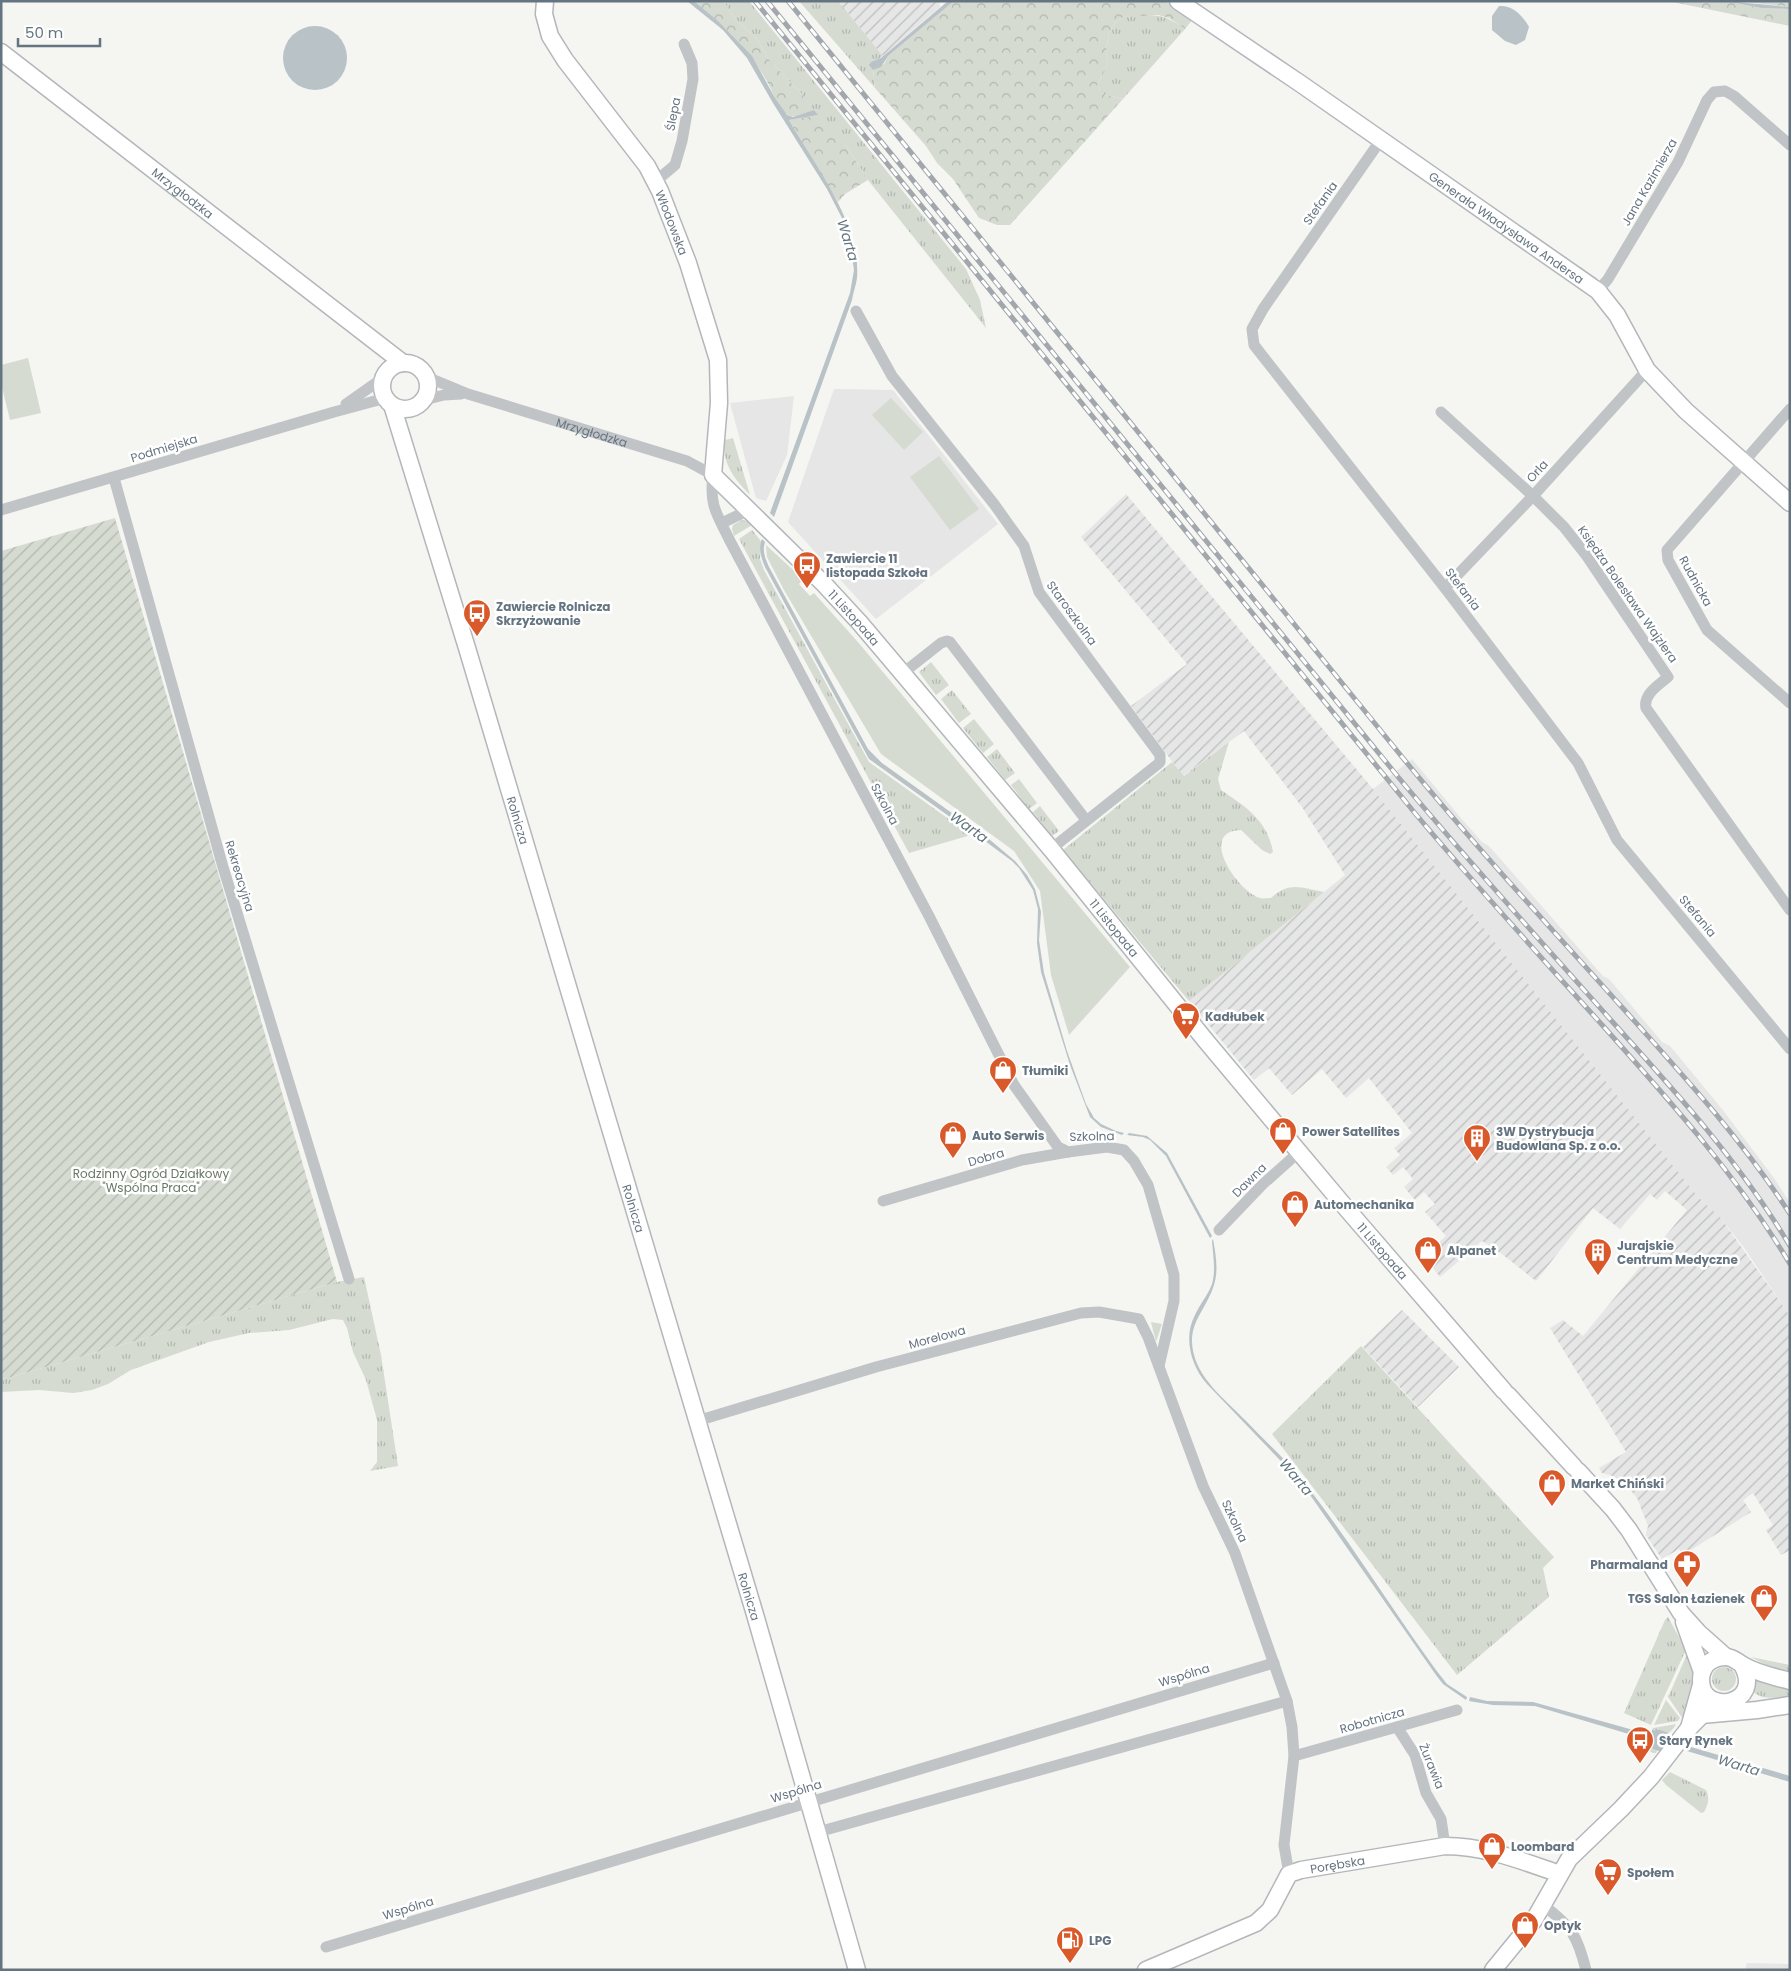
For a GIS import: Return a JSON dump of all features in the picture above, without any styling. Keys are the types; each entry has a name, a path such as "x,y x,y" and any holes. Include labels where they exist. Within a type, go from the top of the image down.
{"street":[{"name":"Włodowska","path":"545,1 544,14 552,39 565,60 637,152 656,181 688,263 718,360 719,403 713,475"},
{"name":"Generała Władysława Andersa","path":"1178,1 1301,84 1380,141 1598,291 1617,315 1647,370 1686,411 1790,503"},
{"name":"Ślepa","path":"656,181 675,165 682,141 693,79 692,63 684,44"},
{"name":"Mrzygłodzka","path":"1,52 403,363"},
{"name":"Jana Kazimierza","path":"1598,291 1608,279 1678,162 1707,100 1714,92 1725,91 1734,96 1790,145"},
{"name":"Stefania","path":"1380,141 1263,309 1252,328 1251,334 1257,350 1446,588 1578,763 1617,840 1790,1049"},
{"name":"Staroszkolna","path":"856,311 892,376 994,504 1024,546 1039,592 1160,755 1160,762 1158,764 1050,849"},
{"name":"Mrzygłodzka","path":"365,334 380,358 385,375"},
{"path":"403,363 417,365 423,370 429,385 417,404 398,408 389,402 382,385 385,375 393,366 403,363"},
{"name":"Orla","path":"1446,588 1533,496 1647,370"},
{"name":"Podmiejska","path":"334,412 385,375"},
{"name":"Mrzygłodzka","path":"427,377 468,394 687,462 713,475"},
{"name":"Mrzygłodzka","path":"417,404 444,395 468,394"},
{"name":"Podmiejska","path":"1,510 334,412 389,402"},
{"name":"Rolnicza","path":"389,402 406,447 473,666 756,1618 818,1832 853,1969"},
{"name":"Rolnicza","path":"406,447 417,404"},
{"name":"Rudnicka","path":"1790,410 1667,550 1668,560 1707,630 1790,703"},
{"name":"Księdza Bolesława Wajzlera","path":"1441,412 1533,496 1578,545 1668,676 1649,694 1646,699 1646,708 1790,910"},
{"name":"11 Listopada","path":"713,475 780,539 860,623 903,673 1299,1152 1506,1393 1613,1509 1629,1530 1681,1612 1699,1633 1726,1657"},
{"name":"Szkolna","path":"713,475 711,499 722,523 929,916 1014,1085 1058,1146 1068,1152 1107,1147 1124,1150 1134,1161 1148,1185 1174,1275 1174,1301 1159,1366 1203,1486 1235,1553 1287,1701 1292,1727 1294,1756 1284,1845 1289,1874"},
{"name":"Rekreacyjna","path":"114,478 222,866 349,1279"},
{"path":"722,523 754,514"},
{"path":"903,673 941,643 950,642 1086,820"},
{"name":"Dobra","path":"883,1201 1022,1160 1068,1152"},
{"name":"Dawna","path":"1219,1230 1263,1184 1299,1152"},
{"name":"Morelowa","path":"697,1421 876,1368 1081,1313 1098,1312 1139,1318 1159,1366"},
{"name":"11 Listopada","path":"1681,1612 1702,1679"},
{"path":"1686,1731 1702,1679 1709,1663 1715,1659 1726,1657 1737,1660 1746,1672 1746,1687 1737,1699"},
{"name":"Wspólna","path":"326,1947 1274,1663"},
{"path":"1742,1665 1790,1681"},
{"path":"1702,1679 1708,1696 1716,1702 1730,1702 1737,1699 1790,1704"},
{"path":"818,1832 1287,1701"},
{"path":"1493,1970 1534,1920 1569,1859 1621,1809 1669,1754 1686,1731 1716,1702"},
{"path":"1702,1715 1757,1710 1790,1704"},
{"name":"Robotnicza","path":"1294,1756 1457,1710"},
{"name":"Żurawia","path":"1397,1727 1415,1755 1426,1793 1441,1819 1444,1846"},
{"name":"Porębska","path":"1289,1874 1316,1866 1444,1846 1484,1849 1560,1874"},
{"path":"1146,1970 1256,1923 1270,1910 1289,1874"},
{"path":"1543,1905 1564,1921 1574,1934 1580,1946 1586,1970"}],"shaded area":[{"path":"838,1 939,1 940,7 883,56"},
{"path":"834,389 893,390 998,524 876,619 788,522"},
{"path":"794,396 787,455 766,501 756,498 730,403"},
{"path":"1126,494 1373,789 1698,1197 1720,1217 1790,1316 1790,1550 1781,1555 1766,1530 1773,1525 1753,1493 1743,1500 1751,1512 1683,1555 1679,1549 1662,1559 1646,1535 1648,1526 1637,1498 1628,1487 1613,1476 1602,1473 1599,1468 1626,1452 1550,1328 1563,1320 1583,1336 1687,1210 1665,1191 1657,1200 1650,1194 1620,1229 1593,1208 1536,1281 1482,1241 1440,1277 1428,1262 1441,1250 1437,1244 1446,1236 1425,1212 1435,1204 1424,1192 1415,1200 1404,1187 1413,1179 1403,1167 1393,1175 1386,1167 1400,1155 1394,1148 1412,1133 1369,1078 1346,1098 1322,1069 1292,1095 1269,1068 1254,1080 1189,1001 1345,875 1302,807 1244,731 1183,776 1131,706 1187,664 1081,537"},
{"path":"1412,759 1482,842 1489,846 1603,976 1609,979 1662,1042 1670,1046 1722,1109 1774,1178 1790,1203 1790,1316 1745,1249 1720,1217 1698,1197 1373,789"},
{"path":"1402,1310 1459,1367 1418,1407 1363,1347"},
{"path":"1747,1963 1790,1964 1790,1970 1745,1970"}],"green space":[{"path":"694,1 723,1 736,20 756,38 770,61 801,93 814,110 794,116 785,113 755,62 716,20"},
{"path":"723,1 749,1 966,269 980,300 986,328 868,180 847,147 820,119 801,93 770,61 756,38 736,20"},
{"path":"799,1 838,1 883,56 870,65 873,70 875,88"},
{"path":"954,1 1165,1 1193,19 1185,29 1169,18 1158,15 1123,17 1116,22 1109,32 1106,52 1108,64 1097,86 1103,94 1123,99 1010,225 997,225 979,218 953,179 937,163 926,146 875,88 873,70 884,64 888,56"},
{"path":"1668,1 1725,1 1761,8 1790,9 1790,26"},
{"path":"1738,1 1790,1 1790,7"},
{"path":"1141,15 1164,18 1185,29 1123,99 1103,94 1097,86 1108,64 1106,52 1109,32 1116,22 1123,17"},
{"path":"818,115 847,147 868,180 845,194 838,202 789,120"},
{"path":"1427,162 1598,279 1426,165"},
{"path":"28,358 41,413 10,420 1,383 1,365"},
{"path":"891,398 923,432 904,450 872,415"},
{"path":"733,438 750,495 734,477 727,464 724,448 725,440"},
{"path":"939,456 979,509 950,530 910,477"},
{"name":"Rodzinny Ogród Działkowy \"Wspólna Praca\"","path":"115,518 337,1282 1,1380 1,551"},
{"path":"742,520 752,525 734,536 733,525"},
{"path":"752,530 761,541 760,559 764,570 869,762 971,835 909,853 739,539"},
{"path":"766,545 803,579 799,584 810,596 814,593 857,641 1130,967 1069,1035 1051,975 1040,891 1014,851 881,754 784,590 767,557"},
{"path":"931,662 949,685 936,695 919,672"},
{"path":"952,690 971,714 959,723 941,699"},
{"path":"974,719 994,744 983,753 963,728"},
{"path":"1229,742 1218,779 1221,790 1247,808 1261,823 1266,831 1273,852 1270,854 1262,850 1241,830 1228,833 1222,840 1222,850 1225,862 1232,874 1241,885 1261,898 1271,898 1284,889 1296,887 1324,892 1189,1001 1063,850 1172,762 1184,776"},
{"path":"997,749 1015,773 1005,780 987,757"},
{"path":"1019,779 1037,803 1029,809 1011,785"},
{"path":"1040,806 1059,831 1052,836 1033,812"},
{"path":"364,1277 381,1355 398,1466 370,1471 377,1462 377,1420 366,1380 353,1352 343,1320 333,1319 289,1330 249,1333 209,1342 131,1370 108,1384 92,1390 73,1393 39,1390 1,1392 1,1380 337,1282"},
{"path":"1151,1322 1162,1324 1156,1342"},
{"path":"1361,1346 1554,1557 1543,1568 1549,1597 1457,1675 1272,1434"},
{"path":"1668,1617 1686,1650 1651,1725 1624,1713"},
{"path":"1689,1650 1695,1674 1687,1711 1683,1719 1668,1697"},
{"path":"1751,1657 1790,1665 1790,1673 1768,1666"},
{"path":"1724,1667 1733,1670 1736,1679 1733,1688 1724,1691 1715,1688 1712,1679 1715,1670"},
{"path":"1756,1679 1790,1688 1790,1696 1769,1698 1754,1693 1751,1689 1752,1680"},
{"path":"1666,1700 1680,1718 1678,1721 1654,1725"},
{"path":"1676,1724 1672,1730 1662,1737 1658,1743 1660,1746 1656,1753 1644,1748 1653,1728"},
{"path":"1670,1772 1706,1790 1708,1801 1704,1812 1701,1813 1666,1785 1662,1780"}],"water":[{"path":"687,1 694,1 718,21 752,56 775,98 787,115 793,117 814,110 818,115 789,120 823,176 844,216 852,237 856,257 857,278 852,300 774,517 770,513 850,293 854,270 850,242 844,222 827,189 747,58 723,30"},
{"path":"948,1 954,1 888,56 881,67 873,70 869,65 871,62 881,58"},
{"path":"1725,1 1790,7 1790,9 1761,8"},
{"path":"1499,6 1513,9 1524,19 1529,27 1525,40 1516,45 1505,41 1492,30 1492,16"},
{"path":"309,26 321,26 338,35 345,46 347,58 345,70 338,81 321,90 309,90 297,85 288,76 283,64 283,52 288,40 297,31"},
{"path":"762,539 765,542 765,558 769,567 868,749 882,763 956,816 963,820 966,818 967,823 981,833 978,837 869,759 765,567 760,550"},
{"path":"983,834 1015,861 1027,875 1035,889 1041,912 1039,940 1044,973 1067,1051 1086,1104 1094,1118 1101,1124 1124,1133 1122,1135 1101,1127 1090,1117 1070,1065 1041,972 1037,943 1038,909 1033,890 1019,868 981,838"},
{"path":"1129,1133 1147,1136 1167,1153 1212,1236 1210,1238 1166,1156 1150,1140 1127,1135"},
{"path":"1213,1239 1216,1264 1215,1282 1192,1335 1194,1355 1198,1365 1216,1392 1283,1458 1303,1481 1436,1670 1447,1684 1467,1697 1466,1700 1443,1684 1436,1675 1301,1482 1201,1377 1193,1360 1189,1342 1191,1324 1212,1284 1214,1268"},
{"path":"1470,1697 1487,1701 1533,1702 1644,1733 1642,1738 1535,1706 1493,1705 1469,1701"},
{"path":"1691,1747 1790,1776 1790,1782 1687,1751"}],"waterway":[{"name":"Warta","path":"1658,1740 1664,1742"}],"railway":[{"path":"755,1 1414,812 1703,1141 1770,1232 1790,1264"},
{"path":"767,1 1399,778 1705,1128 1750,1185 1790,1246"},
{"path":"788,1 1407,763 1485,855 1709,1106 1751,1159 1790,1214"}],"place":[{"name":"Zawiercie 11 listopada Szkoła","path":"807,589"},
{"name":"Zawiercie Rolnicza Skrzyżowanie","path":"477,637"},
{"name":"Kadłubek","path":"1186,1040"},
{"name":"Tłumiki","path":"1003,1094"},
{"name":"Power Satellites","path":"1283,1155"},
{"name":"Auto Serwis","path":"953,1159"},
{"name":"3W Dystrybucja Budowlana Sp. z o.o.","path":"1477,1162"},
{"name":"Automechanika","path":"1295,1228"},
{"name":"Alpanet","path":"1428,1274"},
{"name":"Jurajskie Centrum Medyczne","path":"1598,1276"},
{"name":"Market Chiński","path":"1552,1507"},
{"name":"Pharmaland","path":"1687,1588"},
{"name":"TGS Salon Łazienek","path":"1764,1622"},
{"name":"Stary Rynek","path":"1640,1764"},
{"name":"Loombard","path":"1492,1870"},
{"name":"Społem","path":"1608,1896"},
{"name":"Optyk","path":"1525,1949"},
{"name":"LPG","path":"1070,1964"}]}
